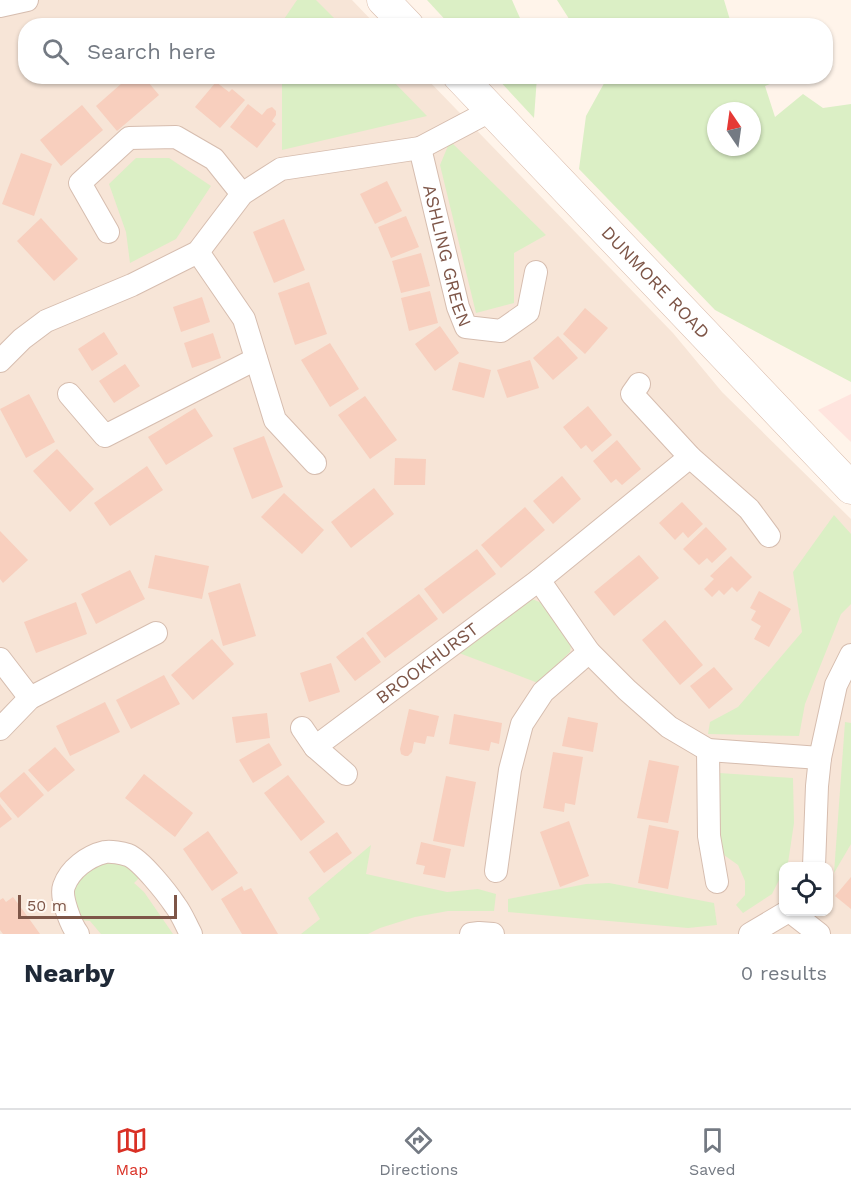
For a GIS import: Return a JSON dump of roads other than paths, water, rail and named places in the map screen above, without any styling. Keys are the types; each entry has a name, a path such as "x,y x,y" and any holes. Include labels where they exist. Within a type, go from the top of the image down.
{"main road":[{"path":"383,0 400,18"},
{"name":"DUNMORE ROAD","path":"467,84 851,488"}],"street":[{"path":"0,6 27,0"},
{"path":"0,361 22,339 46,321 132,285 198,252 242,194 281,169 420,148 492,110"},
{"path":"108,232 80,183 129,138 176,137 214,159 242,194"},
{"name":"ASHLING GREEN","path":"420,148 458,307 466,327 501,332 528,312 536,272"},
{"path":"198,252 244,319 275,420 315,463"},
{"path":"69,393 105,436 256,359"},
{"path":"639,384 632,394 690,457 749,509 769,536"},
{"name":"BROOKHURST","path":"315,747 539,580 690,457"},
{"path":"539,580 590,652 627,690 669,726 708,750 820,758"},
{"path":"0,729 30,698 156,633"},
{"path":"496,871 510,770 522,724 543,692 590,652"},
{"path":"814,862 820,758 844,691 851,655"},
{"path":"0,659 30,698"},
{"path":"302,728 315,747 345,774"},
{"path":"708,750 710,836 717,882"},
{"path":"78,934 66,909 63,888 82,862 107,851 130,856 144,867 176,907 191,934"},
{"path":"750,934 782,916"},
{"path":"794,916 819,934"}]}
